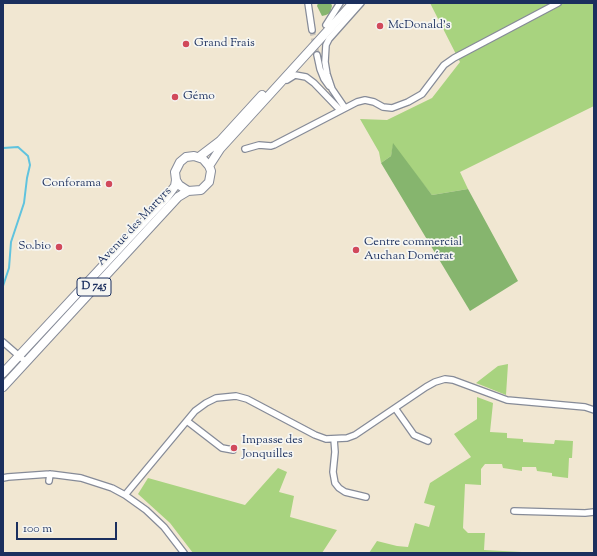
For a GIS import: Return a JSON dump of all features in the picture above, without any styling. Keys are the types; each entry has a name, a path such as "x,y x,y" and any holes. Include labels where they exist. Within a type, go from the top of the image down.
{"main road":[{"path":"199,157 220,141 346,3"},
{"path":"209,166 220,149 353,3"},
{"path":"190,156 203,159 209,166 211,177 209,182 206,186 197,191 188,191 179,185 176,180 175,172 180,162 190,156"},
{"name":"Avenue des Martyrs","path":"3,373 166,198 175,186 176,180"},
{"name":"Avenue des Martyrs","path":"3,387 178,197 188,191"}],"street":[{"path":"308,3 312,30"},
{"path":"326,25 340,3"},
{"path":"332,89 325,62 326,45 329,39 361,3"},
{"path":"244,150 258,145 274,145 357,102 365,100 374,102 383,107 392,108 408,102 422,94 444,65 454,58 558,3"},
{"path":"317,55 324,79 332,89 343,109"},
{"path":"249,117 262,107 288,79 295,75 302,75 314,83 343,109"},
{"path":"3,342 26,362"},
{"path":"125,495 195,411 216,398 236,396 247,399 315,435 326,439 347,438 355,435 426,387 445,379 453,380 507,400 585,407 594,410"},
{"path":"395,408 414,435 428,441"},
{"path":"187,421 222,448 234,450"},
{"path":"334,439 335,452 333,472 335,483 345,492 366,497"},
{"path":"49,481 50,474"},
{"path":"3,478 50,474 81,478 112,488 146,510 164,527 184,553"},
{"path":"514,511 585,514 594,512"}],"green space":[{"path":"318,3 331,3 332,6 330,13 322,16 317,6"},
{"path":"430,3 594,3 594,106 460,172 468,189 432,195 393,146 391,156 381,163 379,152 360,119 387,120 432,98 460,62"},
{"path":"393,143 432,195 468,189 518,281 470,311 381,163 391,156"},
{"path":"508,364 506,395 476,383 498,366"},
{"path":"477,397 493,403 490,432 507,433 507,438 523,439 523,442 554,444 555,440 573,441 572,458 569,458 568,478 552,476 552,473 537,471 536,467 522,467 522,471 503,468 502,464 485,464 481,469 481,485 465,484 463,528 468,533 485,533 484,550 541,553 369,553 377,541 408,547 415,523 429,527 435,506 424,503 430,483 471,457 454,434 477,419"},
{"path":"278,468 287,472 279,492 294,496 290,517 337,530 322,553 193,553 170,523 138,494 148,478 245,505"}],"waterway":[{"path":"3,148 18,147 28,156 30,165 24,203 11,242 9,268 3,286"}],"tunnel":[{"path":"312,30 317,55"}],"place":[{"name":"McDonald's","path":"380,26"},
{"name":"Grand Frais","path":"186,44"},
{"name":"Gémo","path":"175,97"},
{"name":"Conforama","path":"109,184"},
{"name":"So.bio","path":"59,247"},
{"name":"Centre commercial Auchan Domérat","path":"356,250"},
{"name":"Impasse des Jonquilles","path":"234,448"}]}
